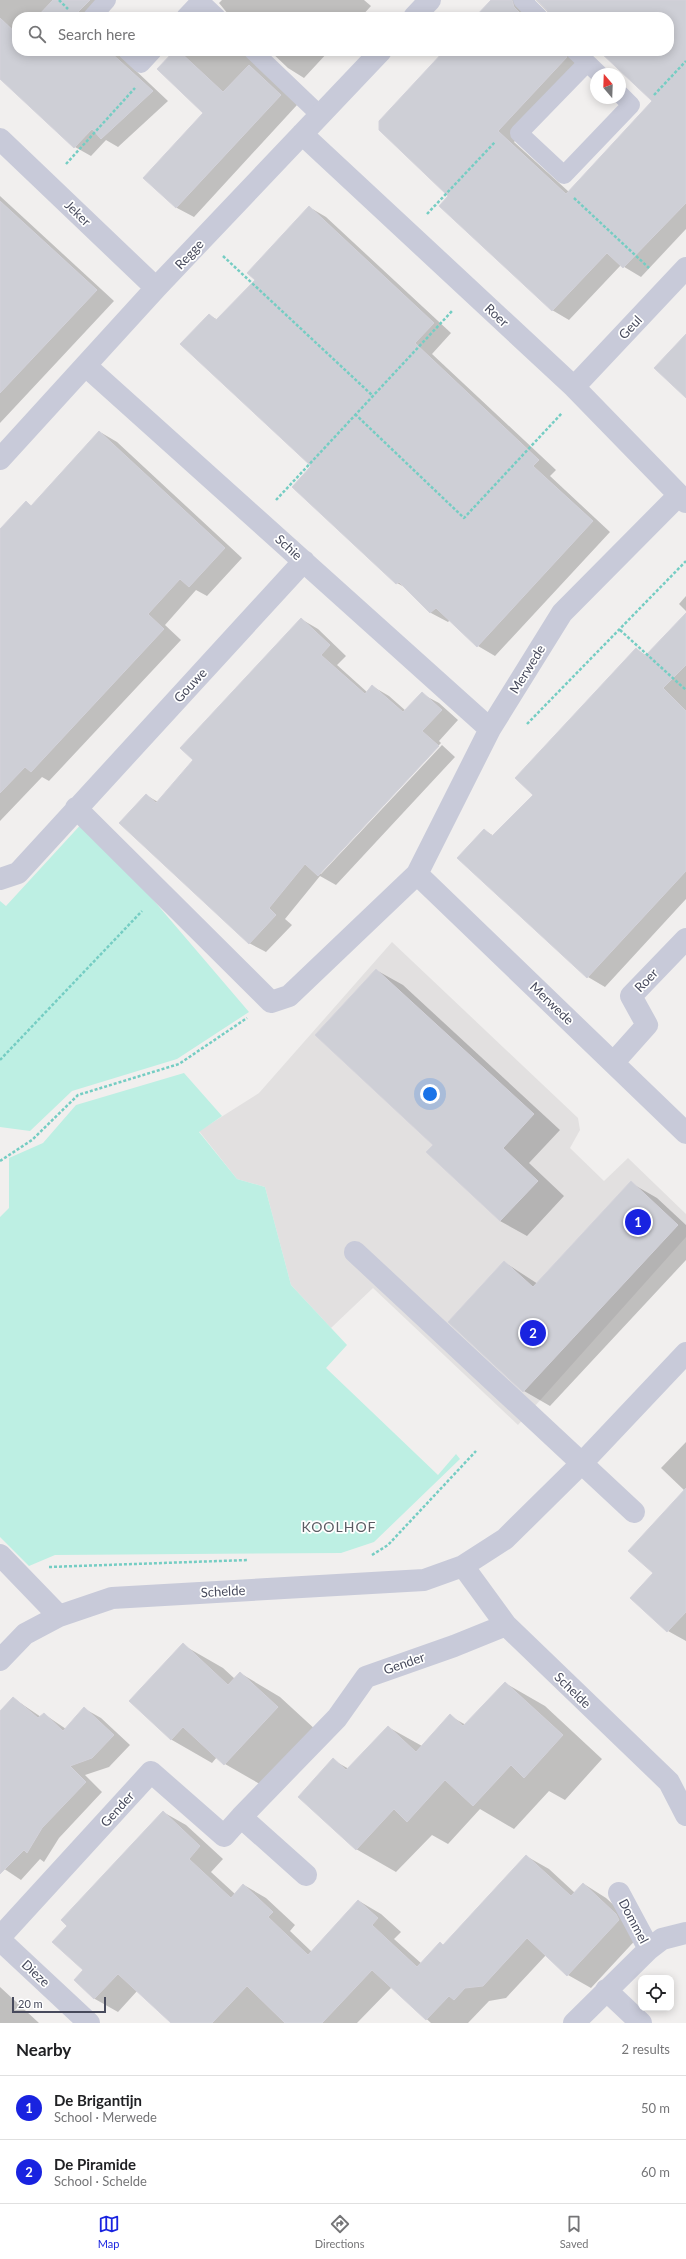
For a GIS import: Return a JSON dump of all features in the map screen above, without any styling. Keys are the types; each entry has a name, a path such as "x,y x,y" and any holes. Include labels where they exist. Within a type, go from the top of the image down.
{"street":[{"path":"419,12 430,0"},
{"name":"Regge","path":"0,460 156,288 376,56"},
{"name":"Roer","path":"302,134 578,390 682,498"},
{"name":"Jeker","path":"0,139 156,288"},
{"name":"Geul","path":"578,390 686,268"},
{"name":"Schie","path":"86,366 490,729"},
{"name":"Merwede","path":"271,1002 289,996 417,874 490,729 562,613 682,498"},
{"name":"Gouwe","path":"0,879 18,873 304,561"},
{"path":"76,808 271,1002"},
{"name":"Merwede","path":"417,874 614,1062 686,1133"},
{"name":"Roer","path":"614,1062 647,1025 631,996 686,939"},
{"path":"355,1252 583,1462 634,1512"},
{"name":"Schelde","path":"0,1660 25,1634 59,1616 112,1598 424,1580 463,1566 505,1539 583,1462 686,1353"},
{"path":"0,1555 59,1616"},
{"name":"Schelde","path":"463,1566 506,1625 669,1782 686,1810"},
{"name":"Gender","path":"0,1938 151,1772 224,1836 337,1718 366,1677 454,1646 506,1625"},
{"path":"242,1817 306,1875"},
{"name":"Dommel","path":"619,1893 649,1949"},
{"name":"Dommel","path":"574,2023 649,1949 662,1939 686,1933"},
{"name":"Dieze","path":"0,1938 82,2021"},
{"path":"606,1990 641,2023"}],"lane":[{"path":"97,12 108,0"},
{"path":"189,12 200,0 212,12"},
{"path":"522,0 535,12"},
{"path":"258,56 320,115"},
{"path":"587,63 519,133 564,175 623,104"}],"path":[{"path":"48,184 144,79 147,57"},
{"path":"626,100 651,98 686,61"},
{"path":"409,233 503,132 519,133"},
{"path":"564,175 566,190 669,286"},
{"path":"204,238 373,396"},
{"path":"258,520 471,291"},
{"path":"355,414 464,518 578,390"},
{"path":"522,729 686,561"},
{"path":"620,630 686,690"},
{"path":"0,1060 160,892"},
{"path":"0,1161 32,1140 78,1095 179,1064 271,1002"},
{"path":"366,1558 388,1545 476,1452"},
{"path":"21,1576 53,1565 249,1560"}],"shaded area":[{"path":"392,942 578,1118 580,1130 570,1148 604,1181 628,1158 686,1214 686,1237 518,1425 373,1288 331,1328 291,1285 265,1187 237,1179 199,1131 259,1093"}],"green space":[{"path":"85,820 249,1012 177,1059 72,1091 30,1131 0,1127 0,901 6,906"},
{"path":"184,1073 222,1116 199,1132 237,1179 265,1187 291,1285 347,1345 326,1368 438,1475 456,1454 460,1459 374,1542 341,1553 55,1555 29,1566 0,1537 0,1217 9,1208 9,1158 43,1143 76,1105"}],"building":[{"path":"53,0 90,0 78,12 42,12"},
{"path":"491,0 512,0 514,7 519,12 480,12"},
{"path":"537,0 686,0 686,203 623,268 607,253 552,311 439,206 448,196 379,130 379,121 439,56 567,56 498,131 566,194 652,101 626,76 626,68 617,68 604,56 674,56 674,12 548,12"},
{"path":"0,18 12,29 12,56 114,56 153,91 101,139 92,129 74,148 0,79"},
{"path":"169,56 184,56 223,92 249,65 281,95 176,208 143,178 203,113 157,69"},
{"path":"0,201 97,290 0,393"},
{"path":"309,206 434,323 415,343 539,460 533,466 593,521 477,647 436,608 430,613 399,582 396,584 292,487 311,466 180,344 209,314 216,320 255,280 247,273"},
{"path":"686,334 686,398 654,368"},
{"path":"99,431 225,548 189,587 180,579 148,614 164,629 31,772 25,767 0,793 0,529 26,501 31,506"},
{"path":"686,613 686,665 663,688 686,711 686,871 587,978 457,858 484,829 492,836 533,795 515,778 636,648 645,656"},
{"path":"301,618 330,645 321,655 365,694 372,685 403,712 422,692 442,710 422,731 439,746 318,876 305,864 269,908 276,915 249,944 119,823 146,794 156,803 193,760 180,748"},
{"path":"376,969 534,1114 503,1148 538,1181 500,1221 426,1152 433,1145 315,1035"},
{"path":"631,1181 678,1225 523,1392 448,1322 504,1261 533,1287"},
{"path":"686,1488 686,1612 667,1632 630,1598 653,1573 628,1551"},
{"path":"183,1643 228,1685 240,1672 278,1707 224,1765 183,1727 171,1740 129,1701"},
{"path":"505,1682 563,1735 524,1778 511,1765 473,1806 445,1780 407,1822 394,1809 356,1850 298,1797 333,1758 346,1770 388,1726 416,1752 450,1714 463,1726"},
{"path":"13,1697 38,1718 44,1713 63,1731 84,1707 114,1735 92,1758 70,1766 86,1782 42,1828 27,1853 24,1850 0,1874 0,1711"},
{"path":"163,1811 200,1846 189,1859 231,1898 243,1884 273,1912 268,1917 308,1955 358,1900 378,1918 372,1925 417,1967 440,1942 443,1945 526,1855 571,1896 583,1883 616,1914 619,1920 567,1976 527,1938 483,1986 465,1988 454,2000 449,1996 426,2020 372,1970 322,2023 285,2023 247,1986 212,2023 171,2023 118,1974 94,1999 74,1980 83,1970 52,1942 67,1926 61,1920"}],"place":[{"name":"De Brigantijn","path":"638,1222"},
{"name":"De Piramide","path":"533,1333"}],"district":[{"name":"KOOLHOF","path":"339,1526"}]}
